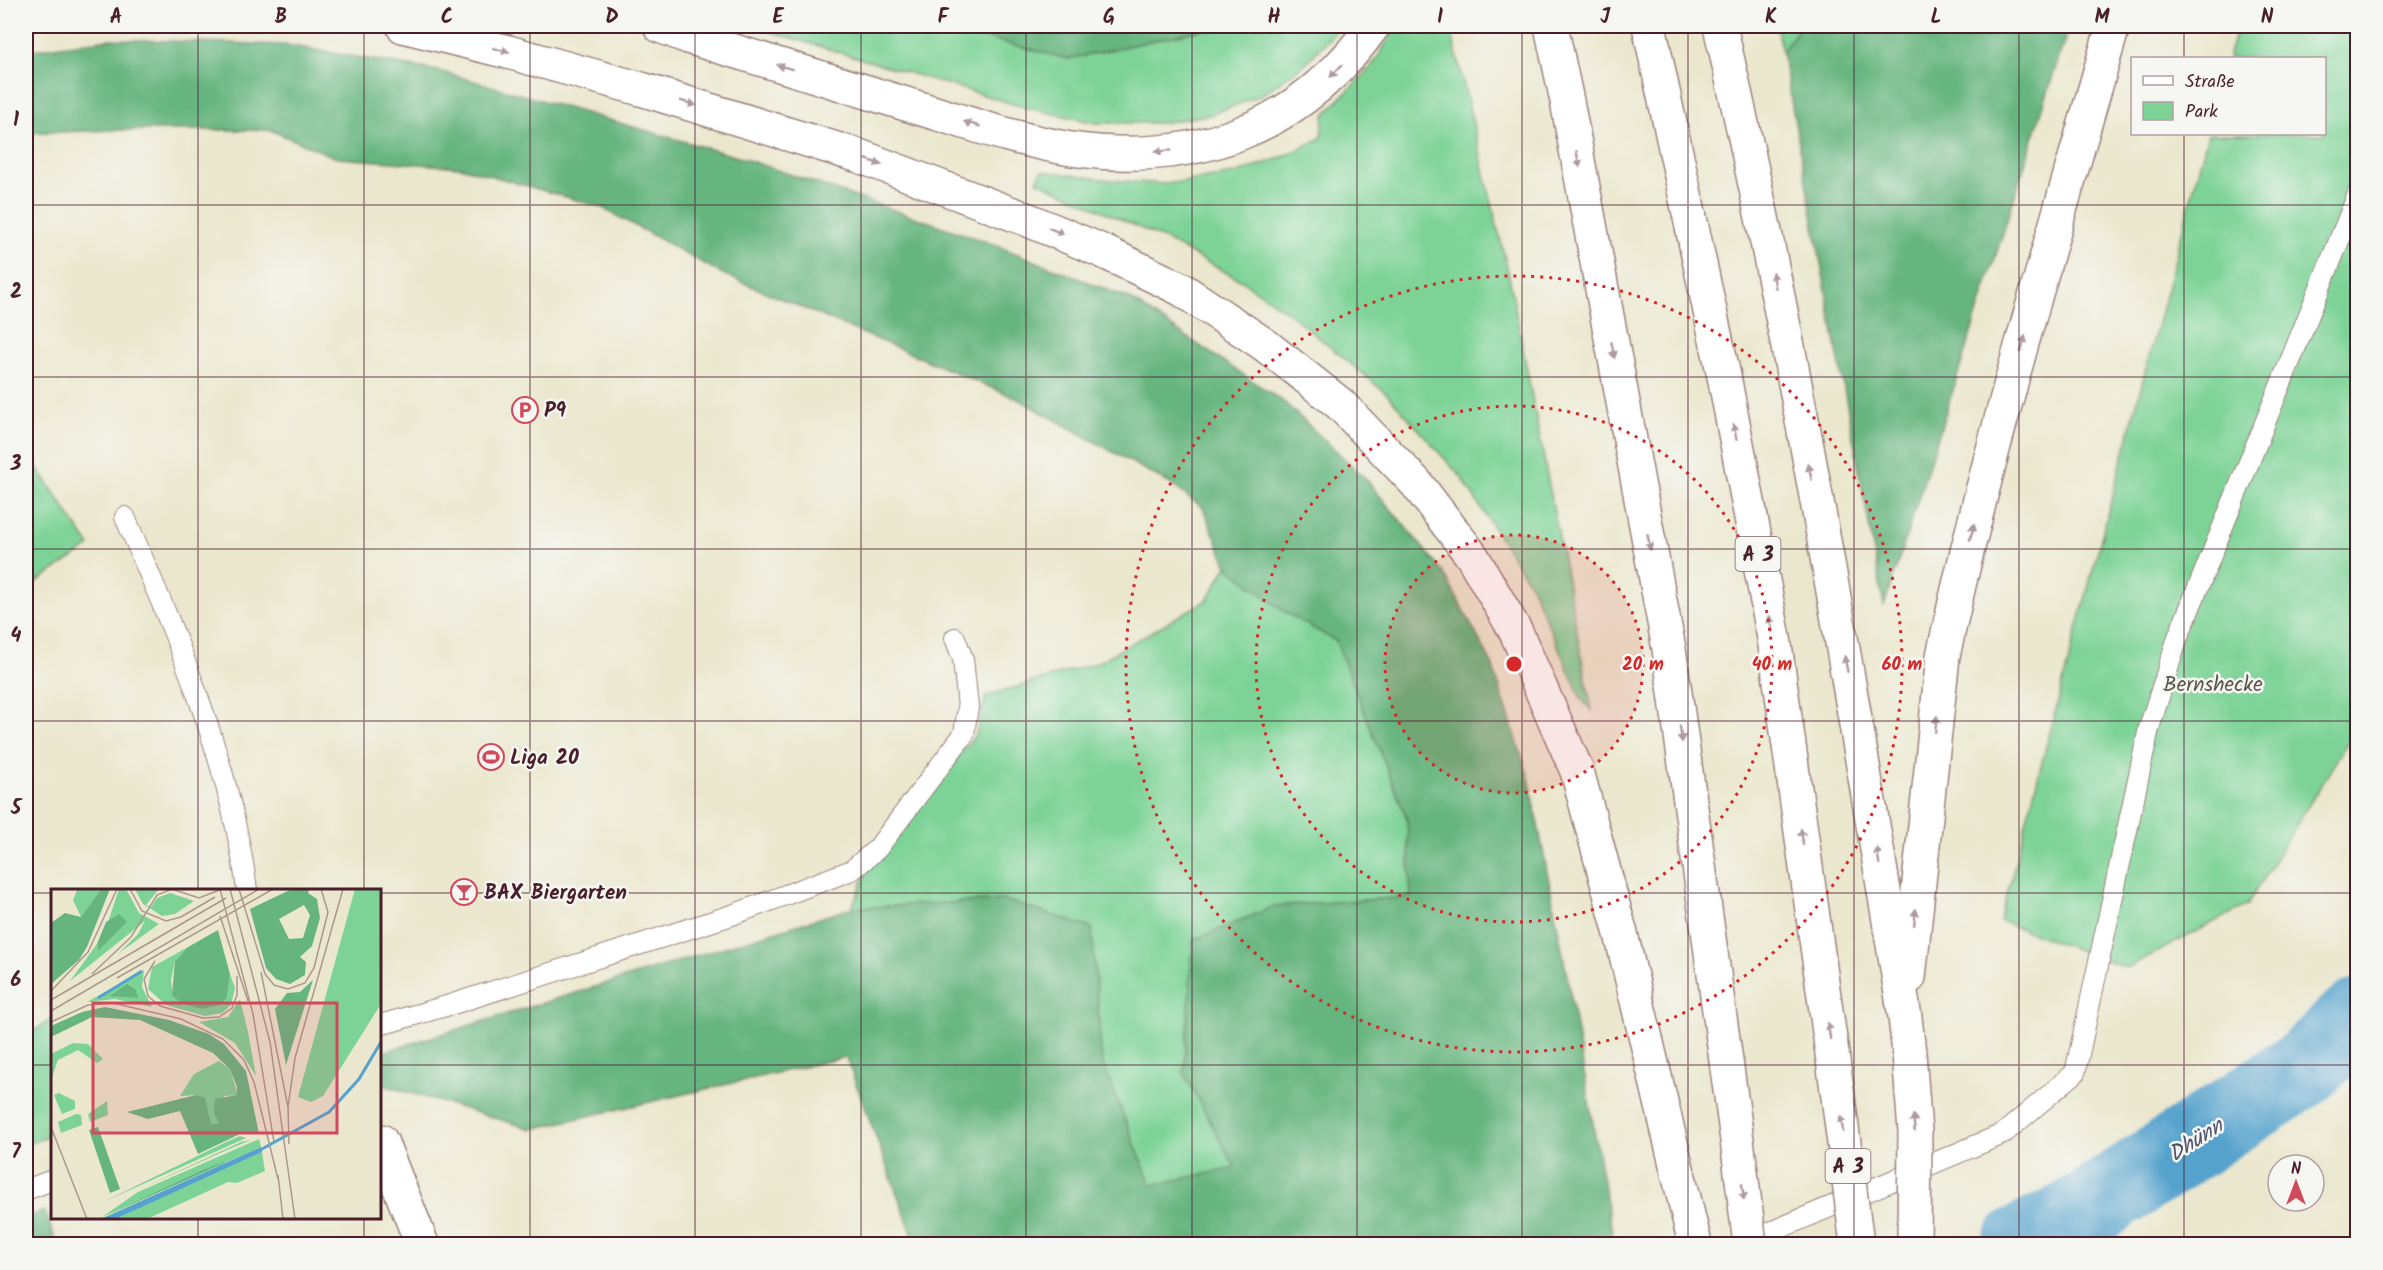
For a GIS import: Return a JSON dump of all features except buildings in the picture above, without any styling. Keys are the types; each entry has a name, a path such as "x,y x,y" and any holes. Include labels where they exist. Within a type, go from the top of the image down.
{"main road":[{"path":"403,26 508,51 641,89 848,153 1026,219 1102,251 1181,289 1265,345 1340,404 1416,483 1472,556 1516,632 1572,760 1621,934 1695,1245"},
{"path":"660,26 702,41 1014,136 1070,148 1128,154 1207,145 1239,135 1275,118 1314,92 1333,75 1372,26"},
{"path":"1532,26 1567,101"},
{"path":"1551,26 1669,649 1750,1245"},
{"name":"A 3","path":"1649,26 1725,381 1774,638 1857,1245"},
{"path":"1720,26 1756,180 1838,618 1905,1017 1915,1132 1914,1245"},
{"path":"1905,1017 1943,656 1970,539 2114,26"},
{"path":"381,1141 422,1245"}],"lane":[{"path":"1742,1245 2003,1134 2075,1073 2121,849 2153,717 2178,637 2358,194"},
{"path":"125,517 164,609 224,774 247,889"},
{"path":"381,1025 732,915 852,870 877,849 964,734 968,707 963,659 955,638"},
{"path":"26,1190 51,1180"}],"green space":[{"path":"751,26 941,26 1068,59 1219,26 1341,26 1305,64 1261,95 1213,114 1162,123 1096,123 1027,108"},
{"path":"941,26 1219,26 1068,59"},
{"path":"1397,26 1450,26 1509,276 1592,711 1581,698 1531,586 1462,478 1386,393 1290,314 1242,281 1164,239 1037,181 1042,171 1110,180 1165,184 1235,174 1285,156 1321,138 1324,115 1372,66"},
{"path":"1776,26 1801,26 1782,52"},
{"path":"1801,26 2069,26 1884,606 1782,52"},
{"name":"Bernshecke","path":"2237,26 2357,26 2357,727 2247,905 2127,968 2000,921 2208,135 2326,135 2326,57 2228,57"},
{"path":"110,39 286,45 439,71 745,159 990,243 1130,299 1284,402 1365,478 1443,572 1492,664 1529,778 1568,981 1614,1244 916,1244 846,1057 532,1129 381,1084 381,1053 852,908 1005,900 1092,928 1102,1062 1151,1185 1235,1168 1184,1073 1193,940 1275,906 1411,897 1407,819 1336,641 1283,611 1227,566 1203,508 1169,483 1018,399 723,274 601,207 460,167 337,158 270,130 118,130 26,133 26,51"},
{"path":"26,451 90,546 32,585 26,578"},
{"path":"1227,566 1283,611 1336,641 1407,819 1411,897 1275,906 1184,1073 1236,1168 1151,1185 1102,1062 1091,928 1005,900 852,908 867,871 976,734 986,696 1097,663 1207,600"},
{"path":"51,1020 51,1136 26,1144 26,1036"},
{"path":"45,1211 57,1244 26,1244 26,1217"}],"waterway":[{"name":"Dhünn","path":"2021,1244 2076,1217 2306,1067 2358,1017"}],"place":[{"name":"P9","path":"525,410"},
{"name":"Liga 20","path":"491,757"},
{"name":"BAX Biergarten","path":"464,892"}]}
